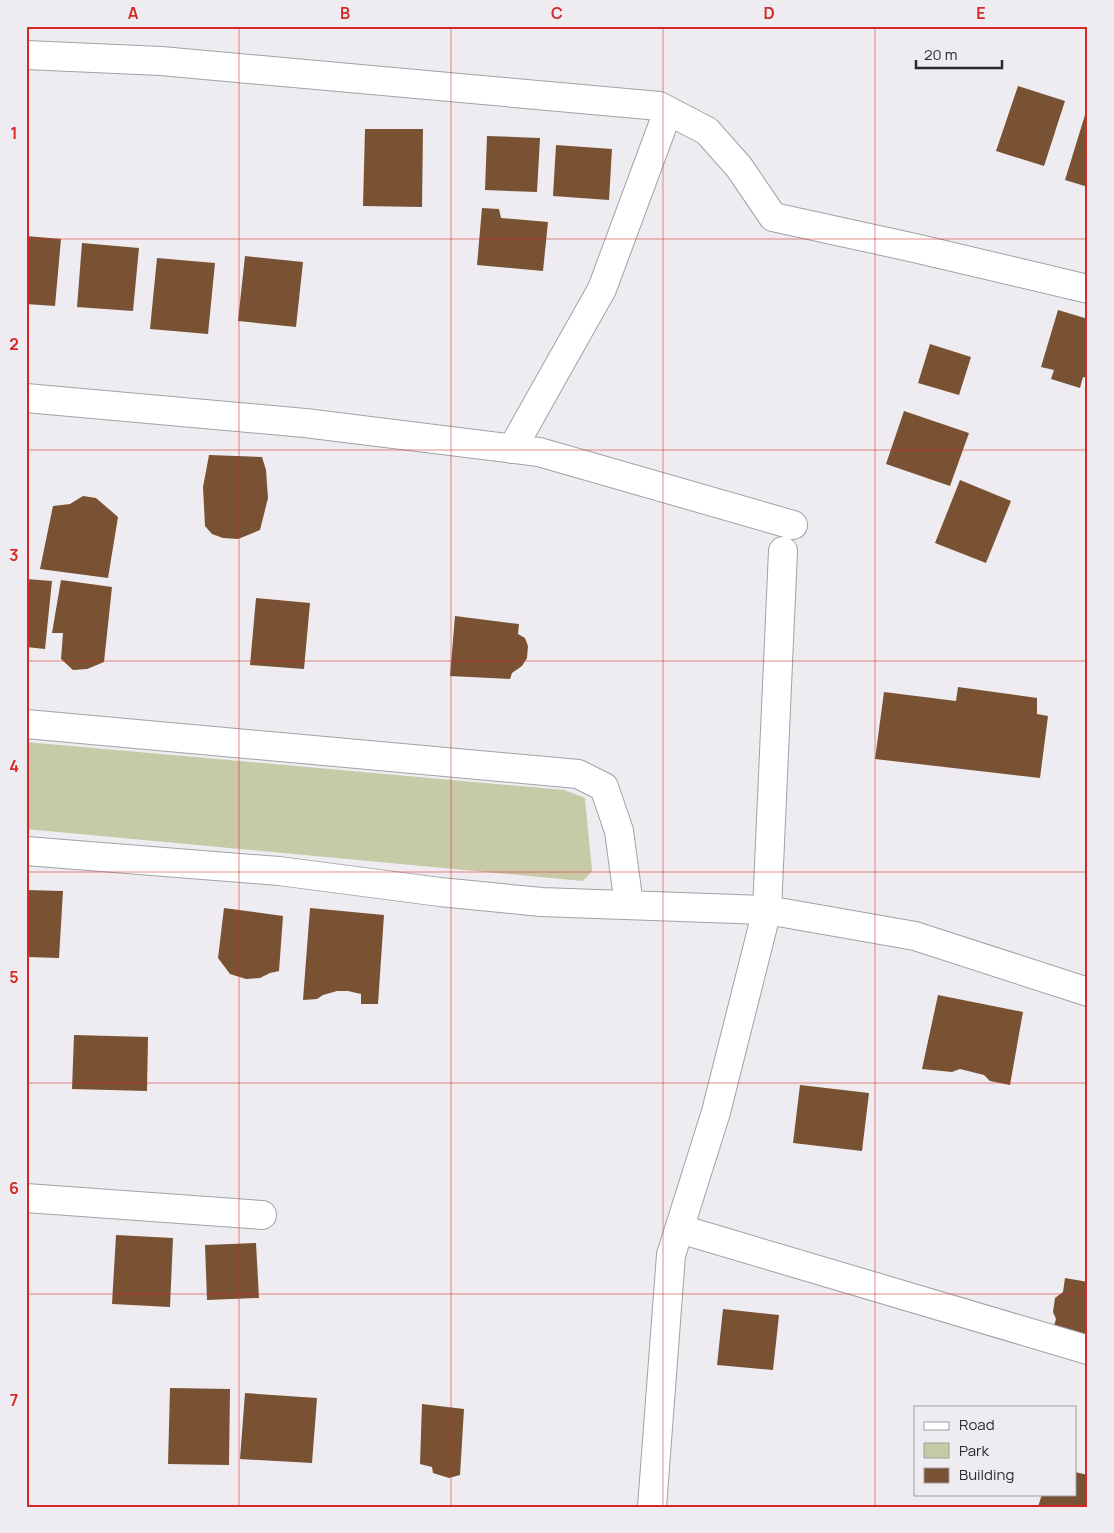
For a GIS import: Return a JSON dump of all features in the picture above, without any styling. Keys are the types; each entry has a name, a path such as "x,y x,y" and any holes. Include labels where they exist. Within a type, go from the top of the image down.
{"street":[{"path":"26,55 161,61 659,106 707,131 739,167 773,217 1088,289"},
{"path":"512,449 602,289 668,111"},
{"path":"26,398 304,423 539,452 793,525"},
{"path":"652,1507 672,1255 716,1112 767,910 783,551"},
{"path":"26,724 578,774 604,786 619,831 629,905"},
{"path":"26,850 279,871 440,892 541,902 767,910 916,936 1088,992"},
{"path":"26,1198 262,1215"},
{"path":"680,1229 1088,1350"}],"green space":[{"path":"26,742 564,790 585,798 592,871 583,881 26,829"}],"building":[{"path":"1018,86 1065,101 1044,166 996,151"},
{"path":"1085,115 1088,116 1088,187 1065,180"},
{"path":"365,129 423,129 422,207 363,206"},
{"path":"487,136 540,138 537,192 485,190"},
{"path":"556,145 612,149 609,200 553,196"},
{"path":"482,208 499,209 501,218 548,222 543,271 477,265"},
{"path":"26,236 61,239 55,306 26,304"},
{"path":"82,243 139,248 133,311 77,307"},
{"path":"245,256 303,262 296,327 238,321"},
{"path":"157,258 215,263 208,334 150,329"},
{"path":"1058,310 1088,319 1088,378 1083,377 1080,388 1051,379 1054,370 1041,367"},
{"path":"930,344 971,357 959,395 918,383"},
{"path":"904,411 969,433 950,486 886,464"},
{"path":"209,455 262,457 266,470 268,498 260,530 238,539 223,538 212,534 205,526 203,487"},
{"path":"960,480 1011,501 986,563 935,543"},
{"path":"83,496 96,498 118,517 108,578 40,569 53,506 70,504"},
{"path":"26,579 52,581 45,649 26,647"},
{"path":"61,580 112,587 104,662 87,669 73,670 61,659 63,633 52,633"},
{"path":"256,598 310,603 304,669 250,665"},
{"path":"455,616 519,624 518,634 525,638 528,646 527,658 522,666 512,673 510,679 450,676"},
{"path":"958,687 1037,698 1037,714 1048,716 1040,778 875,759 884,692 956,701"},
{"path":"26,890 63,891 59,958 26,957"},
{"path":"224,908 283,916 279,971 260,978 246,979 230,974 218,958"},
{"path":"310,908 384,915 378,1004 361,1004 361,994 348,991 337,991 317,999 303,1000"},
{"path":"938,995 1023,1012 1010,1085 990,1081 984,1075 960,1069 952,1072 922,1069"},
{"path":"74,1035 148,1037 147,1091 72,1089"},
{"path":"800,1085 869,1093 862,1151 793,1143"},
{"path":"116,1235 173,1238 170,1307 112,1304"},
{"path":"256,1243 259,1298 207,1300 205,1245"},
{"path":"1065,1278 1088,1282 1088,1336 1053,1329 1056,1319 1053,1312 1055,1298 1063,1292"},
{"path":"723,1309 779,1315 773,1370 717,1365"},
{"path":"170,1388 230,1389 229,1465 168,1464"},
{"path":"245,1393 317,1398 312,1463 240,1459"},
{"path":"422,1404 464,1409 460,1475 449,1478 433,1473 432,1467 420,1464"},
{"path":"1076,1472 1088,1475 1088,1507 1038,1507 1041,1496 1076,1496"}]}
